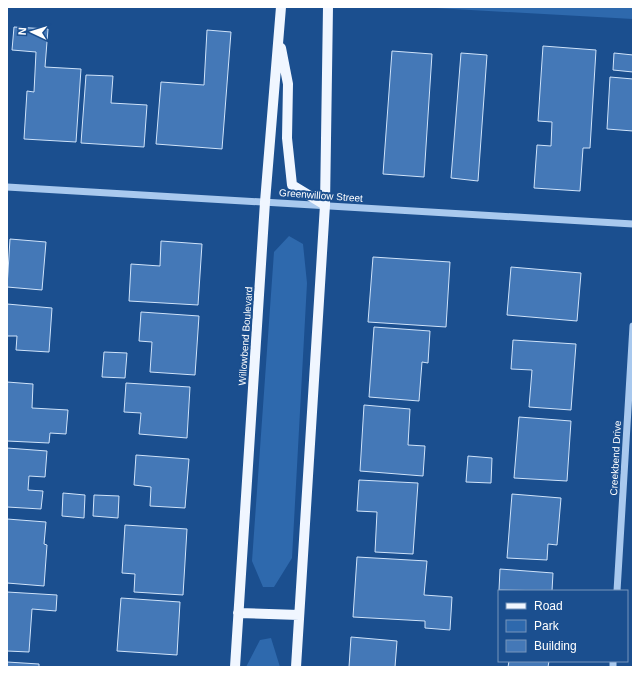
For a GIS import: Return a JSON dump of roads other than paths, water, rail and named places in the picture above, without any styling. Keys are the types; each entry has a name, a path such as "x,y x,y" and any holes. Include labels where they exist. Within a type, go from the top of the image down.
{"main road":[{"name":"Willowbend Boulevard","path":"235,667 265,202 281,7"},
{"path":"296,667 325,205 328,7"},
{"path":"278,36 288,84 287,138 292,185 325,205"},
{"path":"238,613 299,615"}],"street":[{"name":"Greenwillow Street","path":"7,187 633,224"},
{"name":"Creekbend Drive","path":"617,590 633,326"}]}
